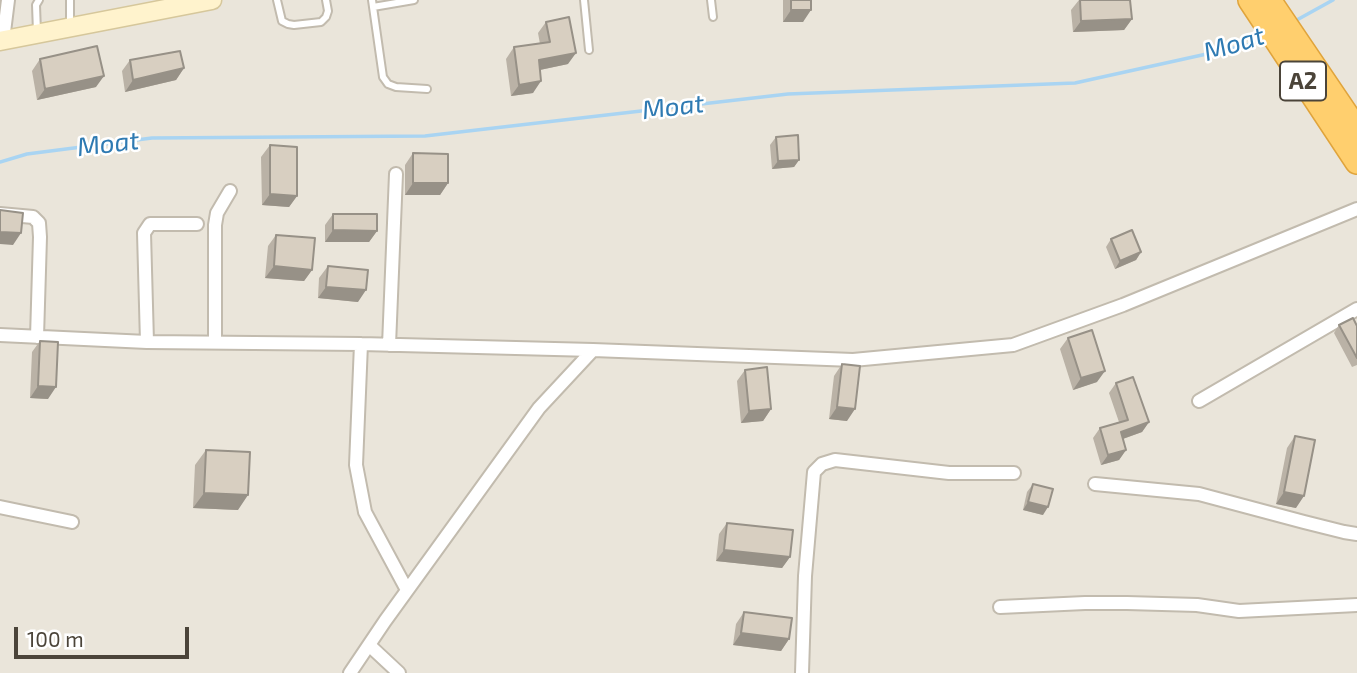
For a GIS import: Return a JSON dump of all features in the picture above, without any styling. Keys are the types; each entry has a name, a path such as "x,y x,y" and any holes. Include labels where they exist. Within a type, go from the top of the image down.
{"highway":[{"name":"A2","path":"1250,0 1357,162"},
{"name":"A2","path":"1269,0 1357,130"}],"street":[{"path":"8,0 1,41 212,0"},
{"path":"389,345 396,174"},
{"path":"215,342 215,225 217,213 230,191"},
{"path":"0,335 147,342 361,344 853,360 1013,345 1123,305 1357,209"},
{"path":"0,214 33,217 39,223 37,337"},
{"path":"147,342 144,233 150,224 197,224"},
{"path":"1199,401 1357,309"},
{"path":"361,344 356,465 365,512 407,590"},
{"path":"350,673 539,408 593,350"},
{"path":"802,673 814,472 822,464 835,460 949,473 1014,473"},
{"path":"1095,484 1199,494 1357,534"},
{"path":"0,507 72,522"},
{"path":"1000,607 1127,603 1239,611 1357,605"},
{"path":"369,645 399,673"}],"lane":[{"path":"37,34 36,5 39,0"},
{"path":"70,27 71,0"},
{"path":"277,0 282,21 288,24 321,22 328,11 326,0"},
{"path":"414,0 373,4 383,77 388,84 396,87 427,89"},
{"path":"584,0 589,50"},
{"path":"711,0 713,17"}],"shaded area":[{"path":"0,0 1357,0 1357,673 0,673"}],"building":[{"path":"791,0 811,0 811,10 791,10"},
{"path":"1080,0 1130,0 1132,19 1081,21"},
{"path":"569,17 576,53 539,60 541,81 519,85 514,47 550,42 546,22"},
{"path":"97,46 104,76 45,89 40,59"},
{"path":"180,51 184,68 133,80 130,60"},
{"path":"798,135 799,160 778,161 776,137"},
{"path":"270,145 297,147 297,196 270,194"},
{"path":"413,153 448,154 448,183 413,183"},
{"path":"0,210 23,213 21,233 0,232"},
{"path":"333,214 377,214 377,231 333,230"},
{"path":"1132,230 1141,252 1120,261 1111,239"},
{"path":"276,235 315,238 312,270 274,266"},
{"path":"328,266 368,270 366,290 326,287"},
{"path":"1353,318 1357,326 1357,358 1339,325"},
{"path":"1092,330 1105,371 1081,378 1068,338"},
{"path":"40,341 58,342 56,387 38,386"},
{"path":"842,364 860,366 855,409 837,407"},
{"path":"767,367 771,409 749,411 745,370"},
{"path":"1133,377 1149,422 1121,432 1126,450 1108,455 1100,428 1128,420 1116,383"},
{"path":"1295,436 1315,440 1304,496 1284,492"},
{"path":"206,450 250,452 248,495 204,493"},
{"path":"1033,484 1053,489 1048,507 1028,502"},
{"path":"727,523 793,530 790,557 724,550"},
{"path":"744,612 792,618 789,639 741,633"}],"waterway":[{"name":"Moat","path":"1295,21 1333,0"},
{"name":"Moat","path":"0,162 27,154 152,138 425,136 788,94 1075,83 1252,44 1263,38"}]}
